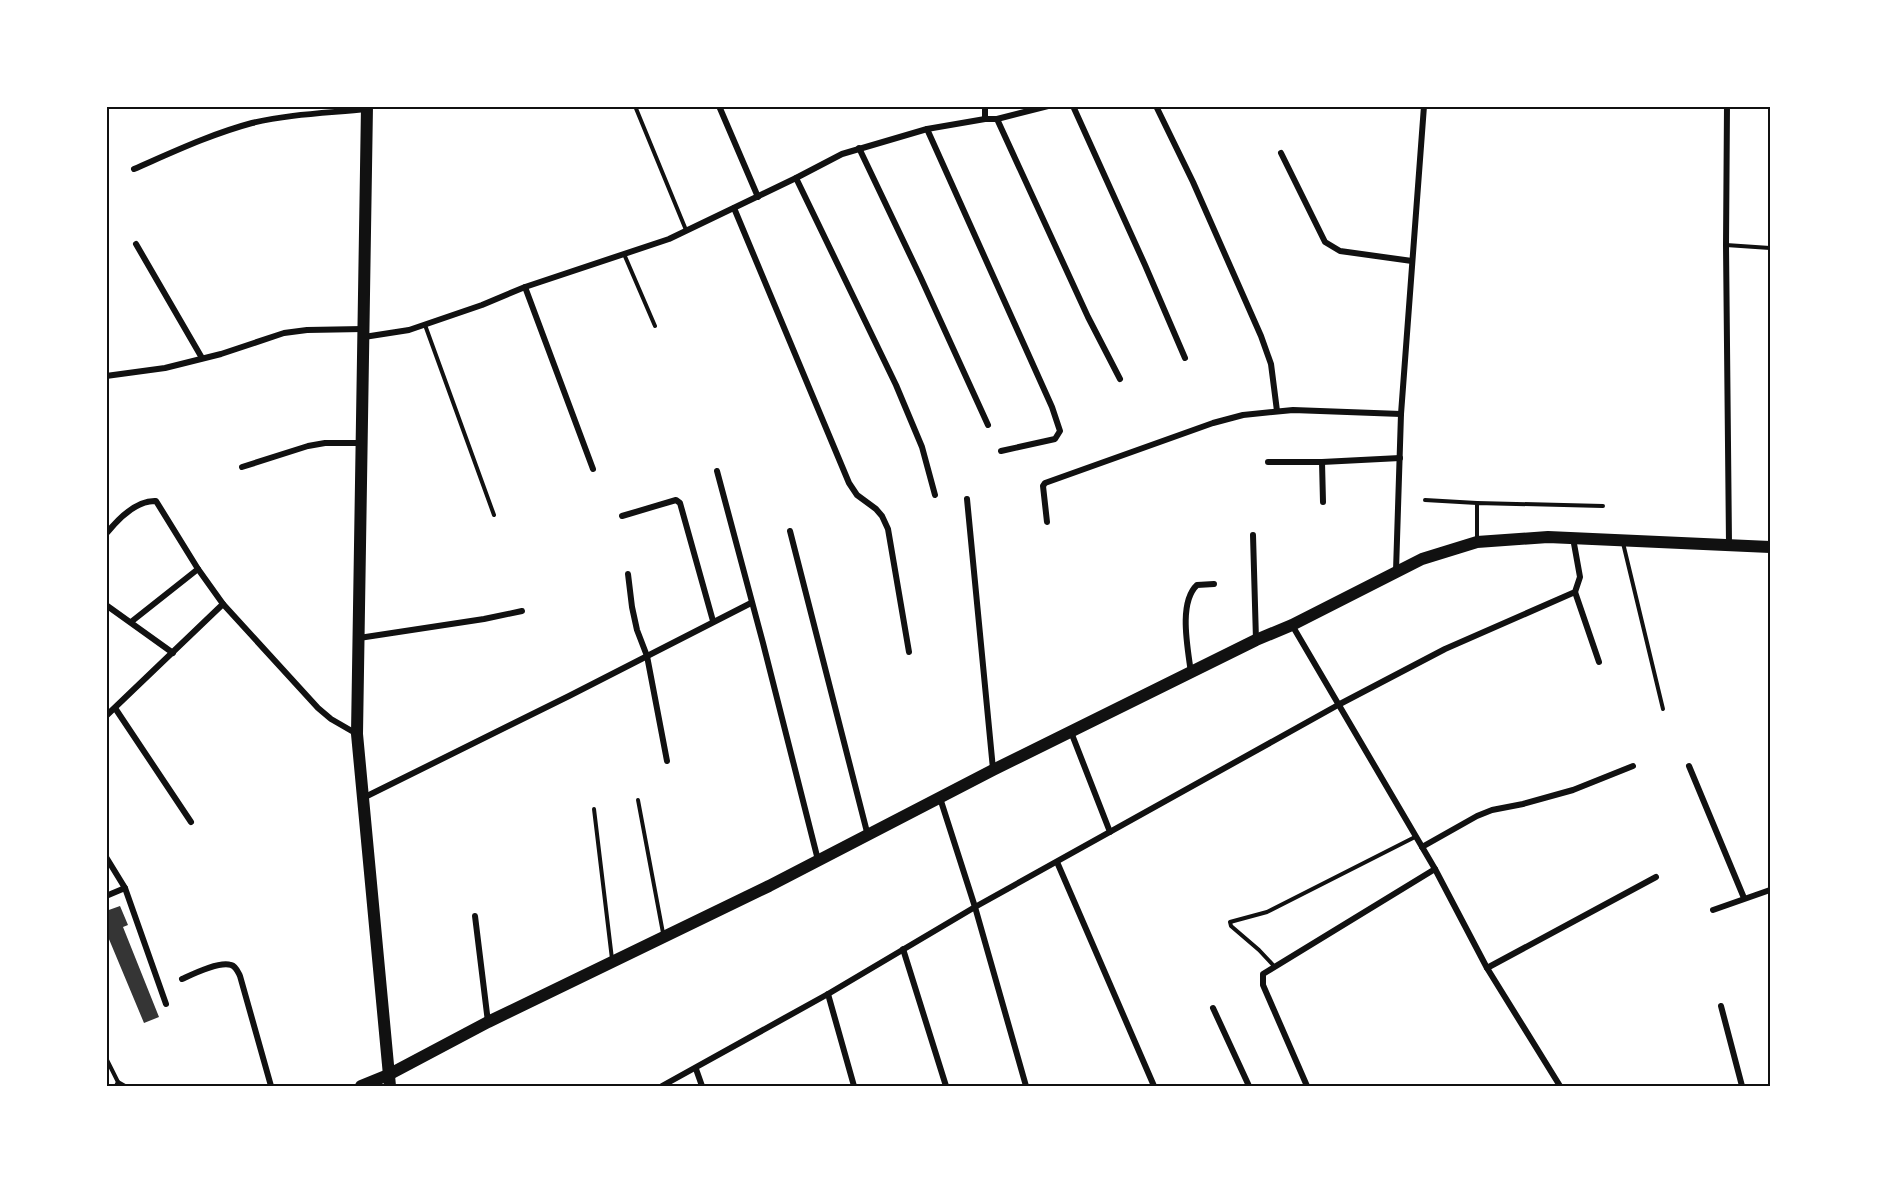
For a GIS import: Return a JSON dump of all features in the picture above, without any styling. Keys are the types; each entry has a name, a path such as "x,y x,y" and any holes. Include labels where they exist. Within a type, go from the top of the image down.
{"main road":[{"path":"368,108 357,734 389,1081"},
{"path":"361,1086 389,1081 488,1022 818,861 993,770 1432,555 1477,542 1521,538 1622,539 1770,547"}],"street":[{"path":"719,106 758,197"},
{"path":"985,106 985,119"},
{"path":"106,376 165,368 221,354 284,333 306,330 364,333 409,330 525,287 669,239 758,197 830,159 859,148 927,129 997,119 1048,106"},
{"path":"1073,106 1185,358"},
{"path":"1156,106 1193,182 1261,336 1271,364 1277,411"},
{"path":"1396,571 1401,414 1424,106"},
{"path":"1727,106 1729,544"},
{"path":"134,169 222,132 254,123 299,115 368,108"},
{"path":"997,119 1088,317 1120,379"},
{"path":"927,129 1047,396 1060,431 1055,439 1001,451"},
{"path":"859,148 988,425"},
{"path":"1281,153 1325,242 1340,251 1412,261"},
{"path":"796,178 896,385 922,447 935,495"},
{"path":"734,208 849,483 857,495 882,516 888,529 909,652"},
{"path":"136,244 202,358"},
{"path":"525,287 593,468"},
{"path":"1047,522 1042,492 1042,486 1046,483 1213,423 1243,415 1277,411 1401,414"},
{"path":"242,467 316,444 361,443"},
{"path":"1268,462 1400,458"},
{"path":"1322,462 1323,502"},
{"path":"717,471 818,861"},
{"path":"967,499 993,770"},
{"path":"622,516 668,501 676,500 680,503 713,621"},
{"path":"106,534 119,518 142,503 156,501 198,569 223,604 318,708 331,719 357,734"},
{"path":"790,531 868,836"},
{"path":"1253,535 1256,640"},
{"path":"1573,538 1580,578 1575,592 1599,662"},
{"path":"130,622 198,569"},
{"path":"628,574 637,630 647,656 667,761"},
{"path":"1191,674 1186,627 1188,596 1197,585 1214,584"},
{"path":"662,1086 828,994 975,907 1338,705 1445,649 1575,592"},
{"path":"363,798 751,603"},
{"path":"107,715 223,604"},
{"path":"106,605 173,653"},
{"path":"359,638 522,611"},
{"path":"1292,625 1435,869 1487,968 1560,1086"},
{"path":"115,708 190,822"},
{"path":"1071,732 1110,832"},
{"path":"1422,848 1477,816 1492,810 1573,790 1633,766"},
{"path":"1689,766 1744,898"},
{"path":"940,798 975,907 1026,1086"},
{"path":"106,857 126,888 166,1004"},
{"path":"1057,862 1154,1086"},
{"path":"1307,1086 1263,985 1263,974 1435,869"},
{"path":"1487,968 1656,877"},
{"path":"106,896 126,888"},
{"path":"1713,910 1770,890"},
{"path":"475,916 488,1022"},
{"path":"903,949 946,1086"},
{"path":"182,979 205,969 229,964 235,966 240,976 270,1086"},
{"path":"828,994 854,1086"},
{"path":"1721,1006 1742,1086"},
{"path":"1213,1008 1249,1086"},
{"path":"696,1069 702,1086"}],"lane":[{"path":"635,106 686,230"},
{"path":"1726,245 1770,248"},
{"path":"624,254 655,326"},
{"path":"425,325 494,515"},
{"path":"1425,500 1603,506"},
{"path":"1477,503 1477,542"},
{"path":"1622,539 1663,709"},
{"path":"638,800 664,937"},
{"path":"594,809 612,962"},
{"path":"1275,966 1231,927 1230,922 1268,912 1415,837"},
{"path":"106,1058 117,1084 125,1086"}],"building":[{"path":"120,906 128,925 123,927 159,1017 144,1023 106,932 106,911"}]}
